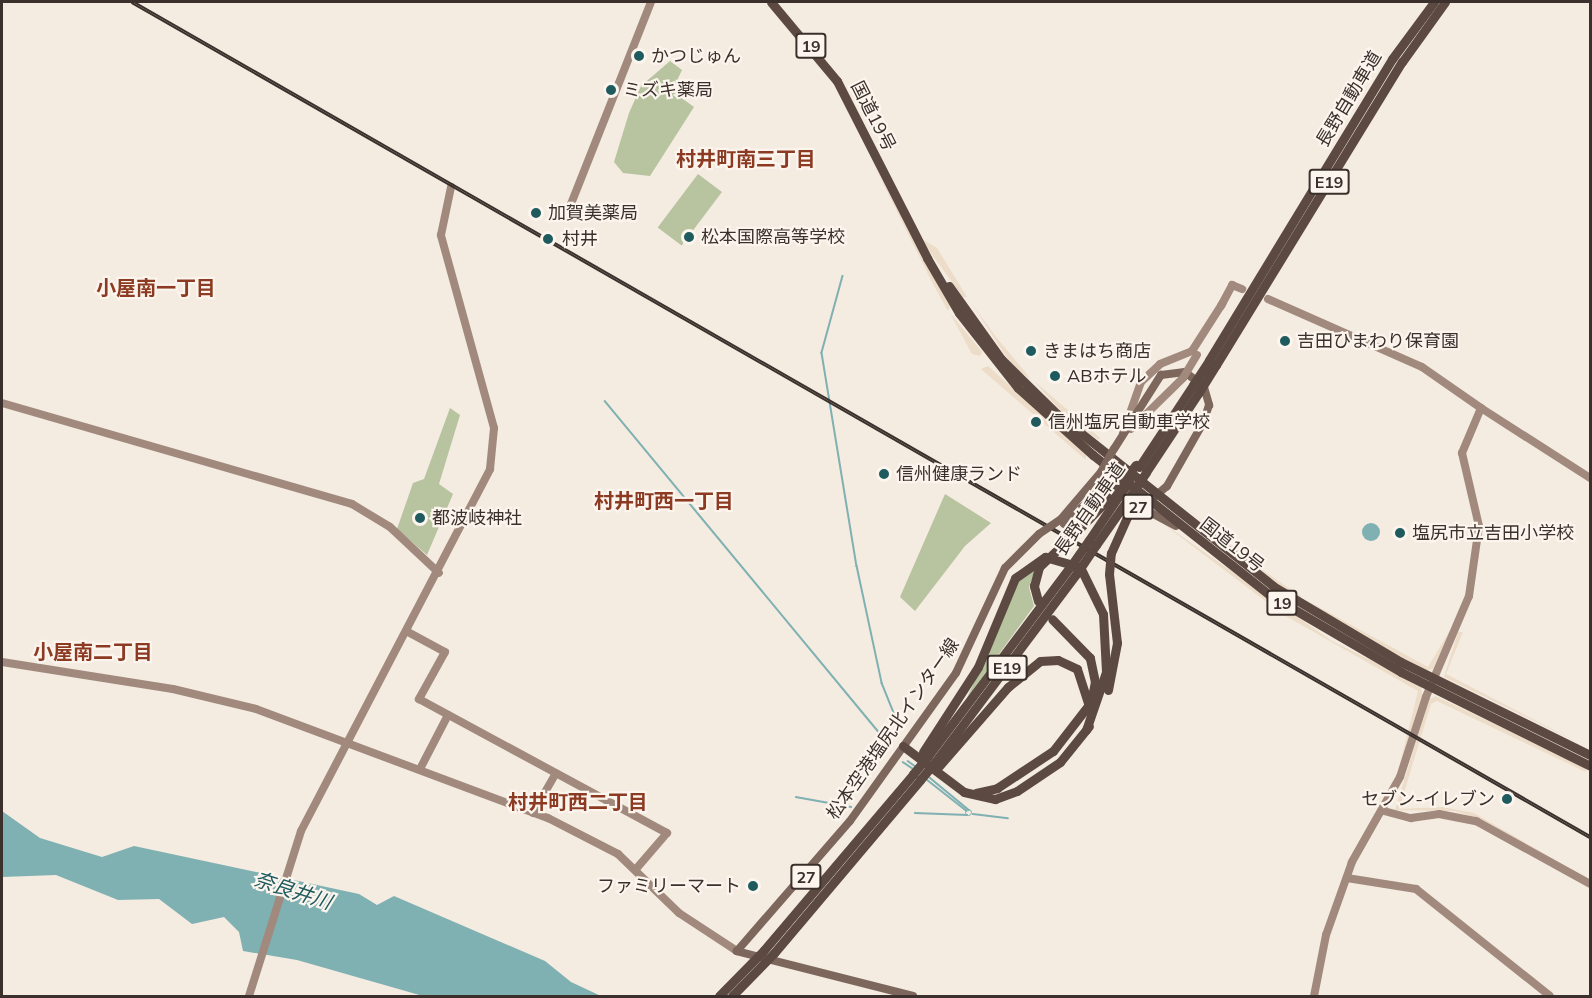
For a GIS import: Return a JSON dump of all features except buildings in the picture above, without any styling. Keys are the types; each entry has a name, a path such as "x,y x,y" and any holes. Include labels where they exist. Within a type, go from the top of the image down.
{"highway":[{"name":"国道19号","path":"771,2 837,81 927,258 1009,380 1147,499 1218,555 1325,631 1590,755"},
{"name":"長野自動車道","path":"719,996 769,952 855,861 1073,570 1195,392 1392,59 1434,2"},
{"name":"長野自動車道","path":"1213,362 1402,62 1445,2"},
{"name":"国道19号","path":"927,258 1001,359 1121,467 1161,499 1307,609 1432,682 1590,766"},
{"name":"長野自動車道","path":"1143,470 1195,392"},
{"path":"1038,601 1034,586 1040,567 1079,528 1122,500 1143,470"},
{"path":"903,746 952,784 976,797 1006,797 1060,762 1086,730 1108,691 1116,658 1109,574 1122,500"},
{"path":"931,759 978,667 1015,578 1045,557 1080,567 1103,614 1106,672 1086,730"},
{"path":"952,784 978,793 997,788 1058,746 1083,716 1095,688 1092,664 1080,644 1052,619"},
{"path":"917,777 931,759 1008,687 1041,661 1063,661 1081,674 1089,695 1083,716"},
{"name":"長野自動車道","path":"732,996 872,825 917,777"}],"main road":[{"name":"松本空港塩尻北インター線","path":"737,951 821,861 956,674 1001,576 1028,543 1062,521 1095,484 1153,382 1180,371 1198,380 1209,399 1191,444"},
{"name":"27","path":"1121,467 1149,484 1161,485 1191,444"},
{"name":"27","path":"1147,499 1161,499 1191,444"},
{"name":"27","path":"1062,521 1101,490 1110,489 1218,555"},
{"path":"737,951 913,996"}],"street":[{"path":"569,209 651,2"},
{"path":"249,996 302,831 480,496 494,445 441,235 451,187"},
{"path":"1116,450 1136,423 1183,378 1232,285 1242,289"},
{"path":"1268,299 1422,367 1590,478"},
{"path":"1123,433 1137,388 1166,361 1196,351"},
{"path":"2,403 352,504 390,527 440,573"},
{"path":"1314,996 1326,935 1347,878 1384,811 1409,757 1432,682 1473,579 1479,526 1461,453 1482,408"},
{"path":"408,632 445,652 419,699 668,833 636,868"},
{"path":"2,662 173,689 256,709 349,741 534,813 598,841 636,868 679,913 737,951"},
{"path":"420,769 448,715"},
{"path":"534,813 556,773"},
{"path":"1384,811 1411,819 1438,814 1476,821 1590,884"},
{"path":"1347,878 1416,889 1550,996"}],"green space":[{"path":"670,61 682,70 672,91 694,107 650,176 623,173 614,162 629,113 641,86"},
{"path":"698,174 722,192 682,246 658,228"},
{"path":"450,408 460,415 439,484 453,494 427,555 397,529 413,483 424,479"},
{"path":"945,494 991,523 965,546 915,611 900,597"},
{"path":"1037,564 1029,587 1034,606 967,698 1019,580"}],"shaded area":[{"path":"872,161 950,307 948,311 932,282"},
{"path":"920,238 937,248 967,297 963,297"},
{"path":"970,301 996,337 1031,379 1013,367"},
{"path":"950,313 982,352 980,356 972,354"},
{"path":"988,366 1086,455 1086,460 981,369"},
{"path":"1034,381 1100,438 1099,440 1065,416"},
{"path":"1170,495 1261,569 1302,597 1294,597"},
{"path":"1154,517 1332,641 1421,685 1422,696 1398,772 1418,691 1284,615"},
{"path":"1304,599 1428,667 1452,627 1433,669 1427,670 1356,635"},
{"path":"1458,632 1463,632 1446,674 1579,743 1444,677"},
{"path":"1435,696 1585,766 1586,772 1437,701 1431,704 1399,809 1442,807 1474,813 1590,880 1478,818 1454,811 1395,810 1429,700"}],"water":[{"path":"1371,523 1377,526 1380,532 1377,538 1371,541 1365,538 1362,532 1365,526"},
{"name":"奈良井川","path":"2,811 40,838 102,857 134,846 359,894 377,905 394,896 545,961 571,982 601,996 423,996 297,960 243,951 239,932 224,917 192,924 159,899 118,900 56,875 2,877"}],"waterway":[{"path":"843,276 822,353 857,566 882,683 895,716 888,732 892,744"},
{"path":"605,401 891,747"},
{"path":"908,761 915,766"},
{"path":"903,762 912,768"},
{"path":"928,776 969,810"},
{"path":"925,778 967,811"},
{"path":"796,797 851,807"},
{"path":"969,809 973,813 969,817 965,813 969,809"},
{"path":"915,813 967,815"},
{"path":"973,814 1008,818"}],"railway":[{"path":"132,2 1590,837"}],"place":[{"name":"かつじゅん","path":"639,56"},
{"name":"ミズキ薬局","path":"611,90"},
{"name":"加賀美薬局","path":"536,213"},
{"name":"松本国際高等学校","path":"689,237"},
{"name":"村井","path":"548,239"},
{"name":"吉田ひまわり保育園","path":"1285,341"},
{"name":"きまはち商店","path":"1031,351"},
{"name":"ABホテル","path":"1055,376"},
{"name":"信州塩尻自動車学校","path":"1036,422"},
{"name":"信州健康ランド","path":"884,474"},
{"name":"都波岐神社","path":"420,518"},
{"name":"塩尻市立吉田小学校","path":"1400,533"},
{"name":"セブン-イレブン","path":"1507,799"},
{"name":"ファミリーマート","path":"753,886"}],"district":[{"name":"村井町南三丁目","path":"746,158"},
{"name":"小屋南一丁目","path":"156,287"},
{"name":"村井町西一丁目","path":"664,500"},
{"name":"小屋南二丁目","path":"93,651"},
{"name":"村井町西二丁目","path":"578,801"}]}
